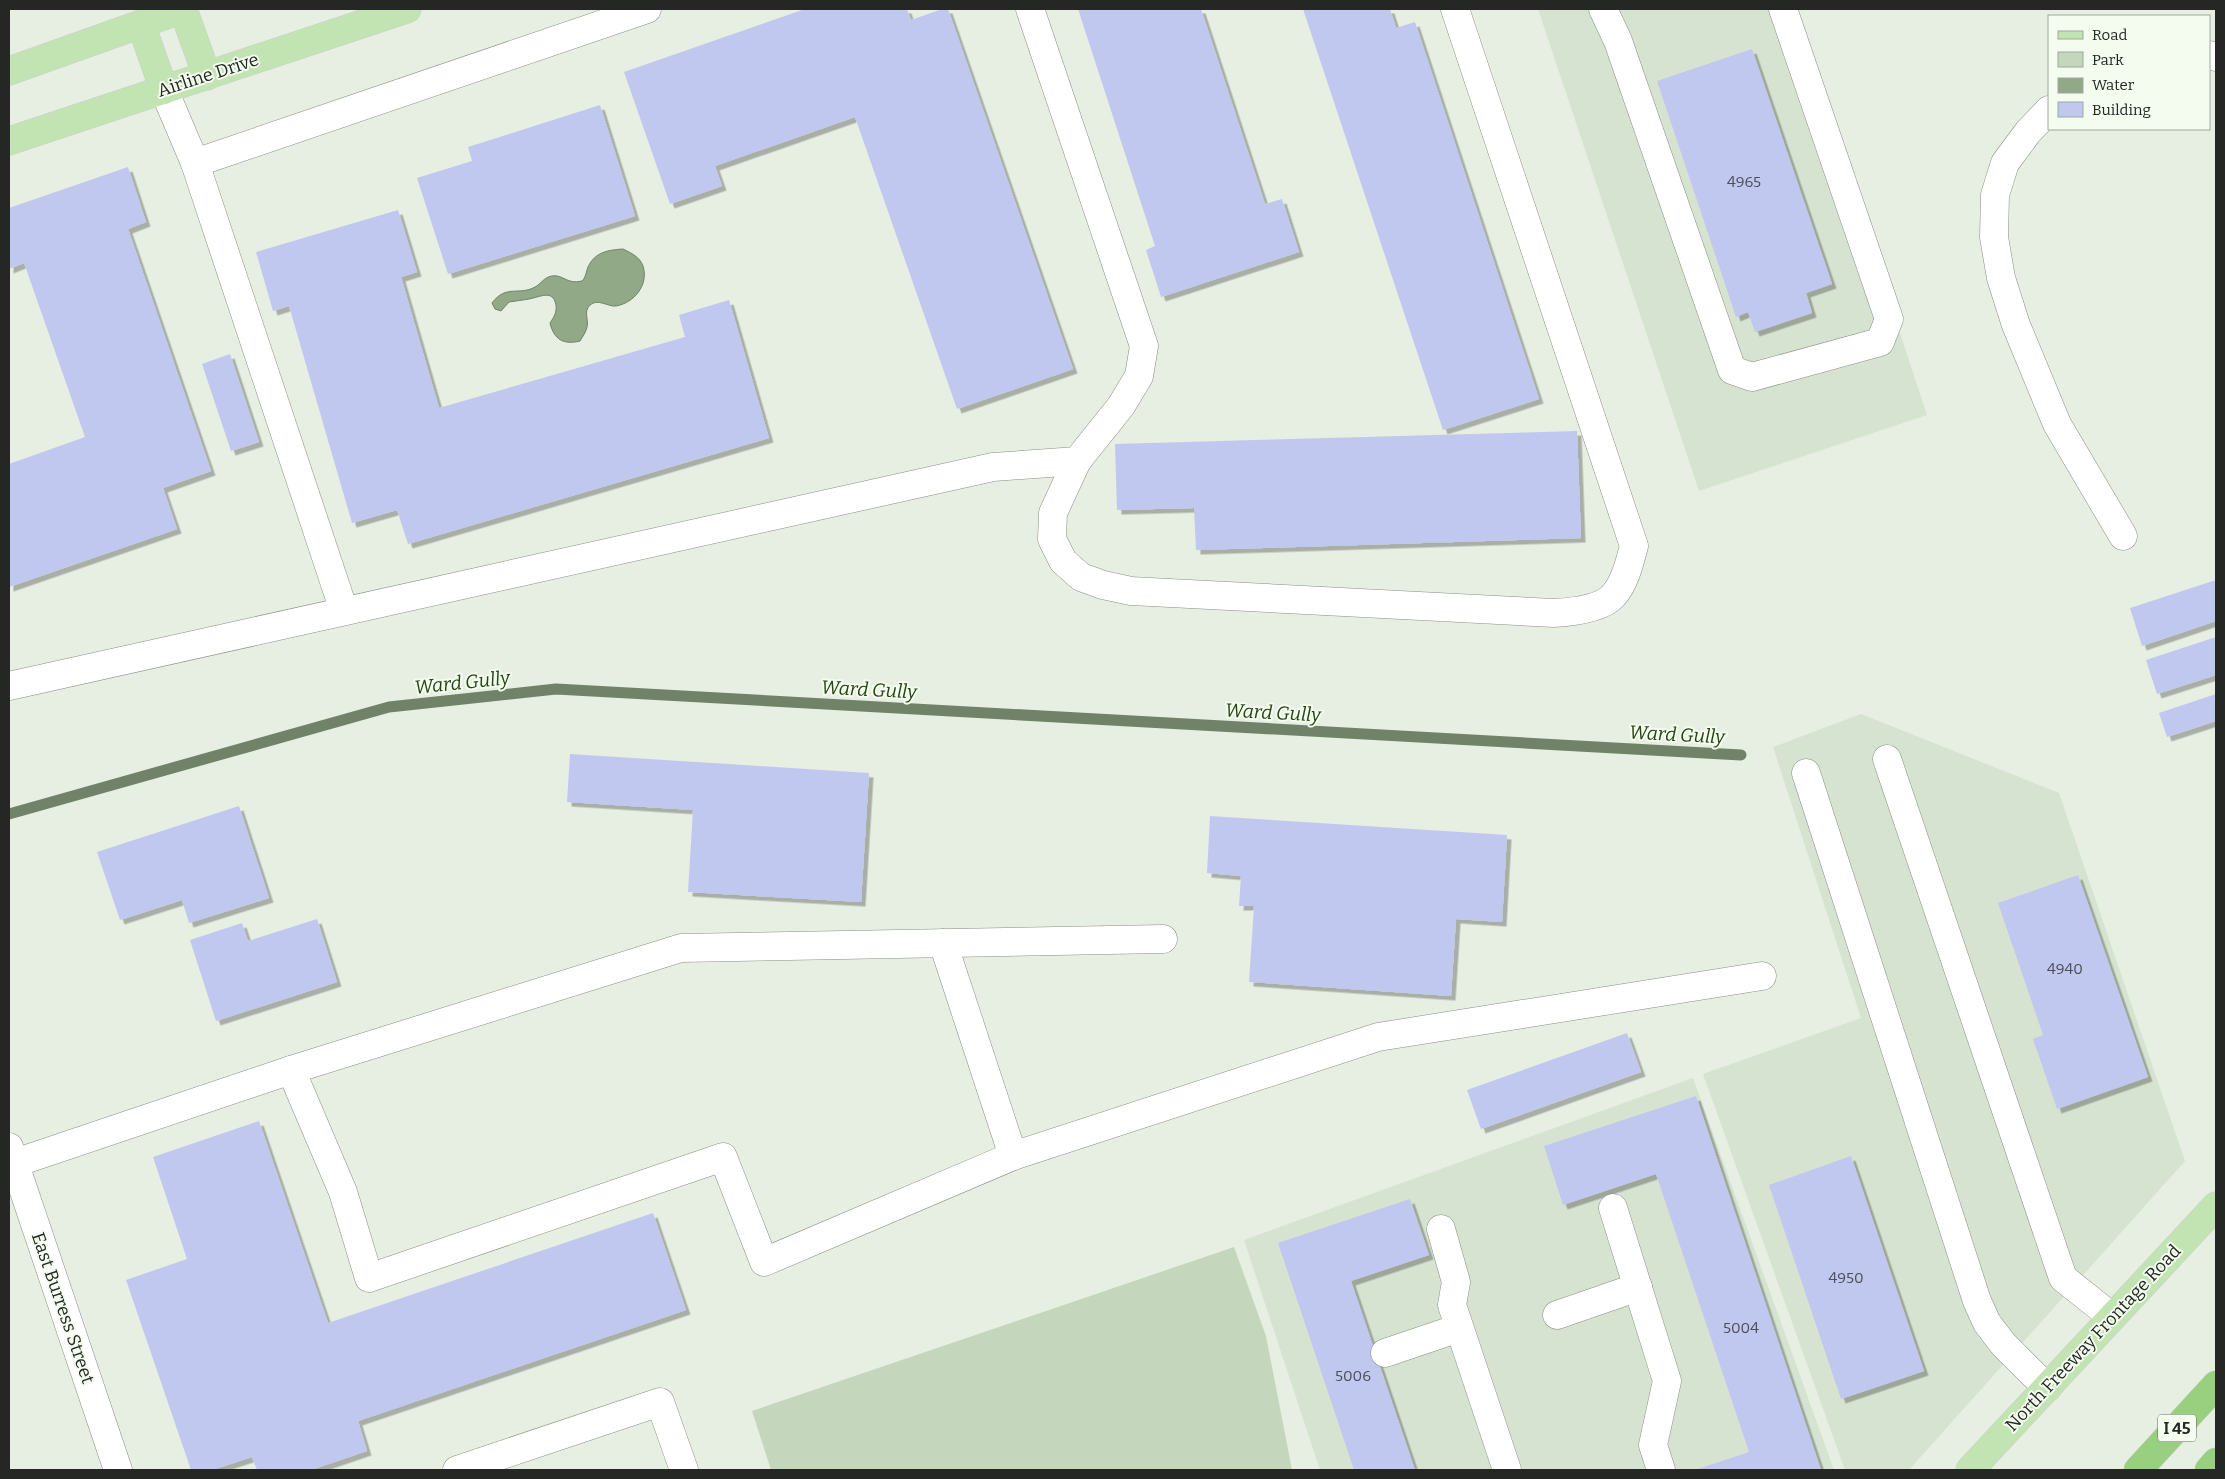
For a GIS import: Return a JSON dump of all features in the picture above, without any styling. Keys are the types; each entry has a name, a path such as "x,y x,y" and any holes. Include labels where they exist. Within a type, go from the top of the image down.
{"highway":[{"name":"I 45","path":"2138,1470 2216,1385"},
{"path":"2208,1470 2216,1462"}],"main road":[{"path":"9,70 183,9 207,76"},
{"name":"Airline Drive","path":"9,141 407,9"},
{"path":"141,24 164,90"},
{"name":"North Freeway Frontage Road","path":"1970,1470 2216,1206"}],"street":[{"path":"195,164 647,9"},
{"path":"1030,9 1144,346 1139,376 1121,406 1077,461 1053,513 1052,539 1063,561 1081,577 1103,585 1131,591 1554,613 1578,611 1597,605 1613,596 1628,567 1634,546 1454,9"},
{"path":"1603,9 1618,41 1732,370 1752,377 1880,342 1889,319 1783,9"},
{"path":"164,90 195,164 344,611"},
{"path":"2048,111 2028,132 2006,163 1995,195 1994,237 2001,278 2016,325 2056,424 2123,536"},
{"path":"9,686 993,467 1077,461"},
{"path":"1887,760 2063,1278 2112,1317"},
{"path":"1806,773 1977,1301 1987,1323 2003,1344 2047,1388"},
{"path":"12,1154 291,1070 681,948 1163,939"},
{"path":"943,943 1013,1156"},
{"path":"291,1070 343,1192 369,1278 723,1157 764,1262 1013,1156 1378,1037 1762,976"},
{"name":"East Burress Street","path":"12,1154 118,1470"},
{"path":"1613,1208 1667,1381 1653,1444 1661,1470"},
{"path":"1441,1229 1456,1282 1452,1305 1507,1470"},
{"path":"1557,1315 1638,1287"},
{"path":"1385,1353 1459,1328"},
{"path":"457,1470 660,1402 684,1470"}],"shaded area":[{"path":"1538,9 1793,9 1927,415 1699,491"},
{"path":"1861,714 2059,793 2185,1161 1909,1470 1845,1470 1703,1074 1861,1018 1773,747"},
{"path":"1693,1078 1834,1470 1320,1470 1244,1240"}],"green space":[{"path":"1234,1247 1266,1336 1292,1470 771,1470 752,1411"}],"water":[{"path":"623,249 642,263 644,280 642,286 634,297 623,304 613,306 596,302 590,305 587,310 587,329 580,341 565,342 554,334 550,323 555,314 556,305 552,297 546,295 509,302 501,311 495,309 492,303 502,294 524,291 537,286 549,277 559,276 573,282 582,281 594,258 607,251"}],"building":[{"path":"805,9 907,9 911,20 942,9 948,9 1073,369 957,409 855,117 715,166 722,186 670,204 624,72"},
{"path":"1078,9 1201,9 1265,204 1282,199 1299,252 1161,297 1146,250 1155,246"},
{"path":"1303,9 1390,9 1396,28 1415,22 1539,399 1443,430"},
{"path":"1752,49 1832,284 1806,293 1812,313 1755,332 1748,312 1736,317 1657,81"},
{"path":"600,105 635,216 448,274 417,178 472,161 468,147"},
{"path":"128,167 146,222 128,229 211,471 163,488 177,529 9,587 9,464 85,437 24,263 9,269 9,208"},
{"path":"398,210 417,272 401,277 439,408 685,337 679,315 729,300 769,438 408,544 397,510 352,523 289,306 273,311 256,252"},
{"path":"230,354 259,442 231,451 202,364"},
{"path":"1577,431 1581,538 1196,550 1194,508 1117,510 1115,444"},
{"path":"2216,580 2216,621 2142,646 2130,608"},
{"path":"2216,637 2216,675 2157,694 2146,660"},
{"path":"2216,694 2216,721 2167,737 2159,713"},
{"path":"570,754 869,773 861,902 688,892 693,810 567,802"},
{"path":"239,806 269,898 189,923 182,900 120,920 97,852"},
{"path":"1210,816 1507,835 1502,922 1456,919 1451,996 1249,982 1254,906 1239,906 1241,876 1207,873"},
{"path":"2078,875 2148,1077 2057,1109 2033,1039 2043,1035 1998,903"},
{"path":"317,919 337,982 216,1021 190,940 242,923 248,941"},
{"path":"1627,1033 1641,1072 1481,1129 1467,1090"},
{"path":"1696,1096 1821,1470 1695,1470 1749,1452 1656,1174 1563,1205 1544,1146"},
{"path":"259,1121 328,1323 653,1213 686,1310 358,1421 367,1451 311,1470 257,1470 252,1457 212,1470 191,1470 126,1280 187,1259 153,1157"},
{"path":"1851,1156 1924,1371 1841,1399 1769,1185"},
{"path":"1410,1199 1429,1255 1351,1281 1415,1470 1354,1470 1278,1243"}],"waterway":[{"name":"Ward Gully","path":"9,814 389,707 556,689 1741,755"}]}
